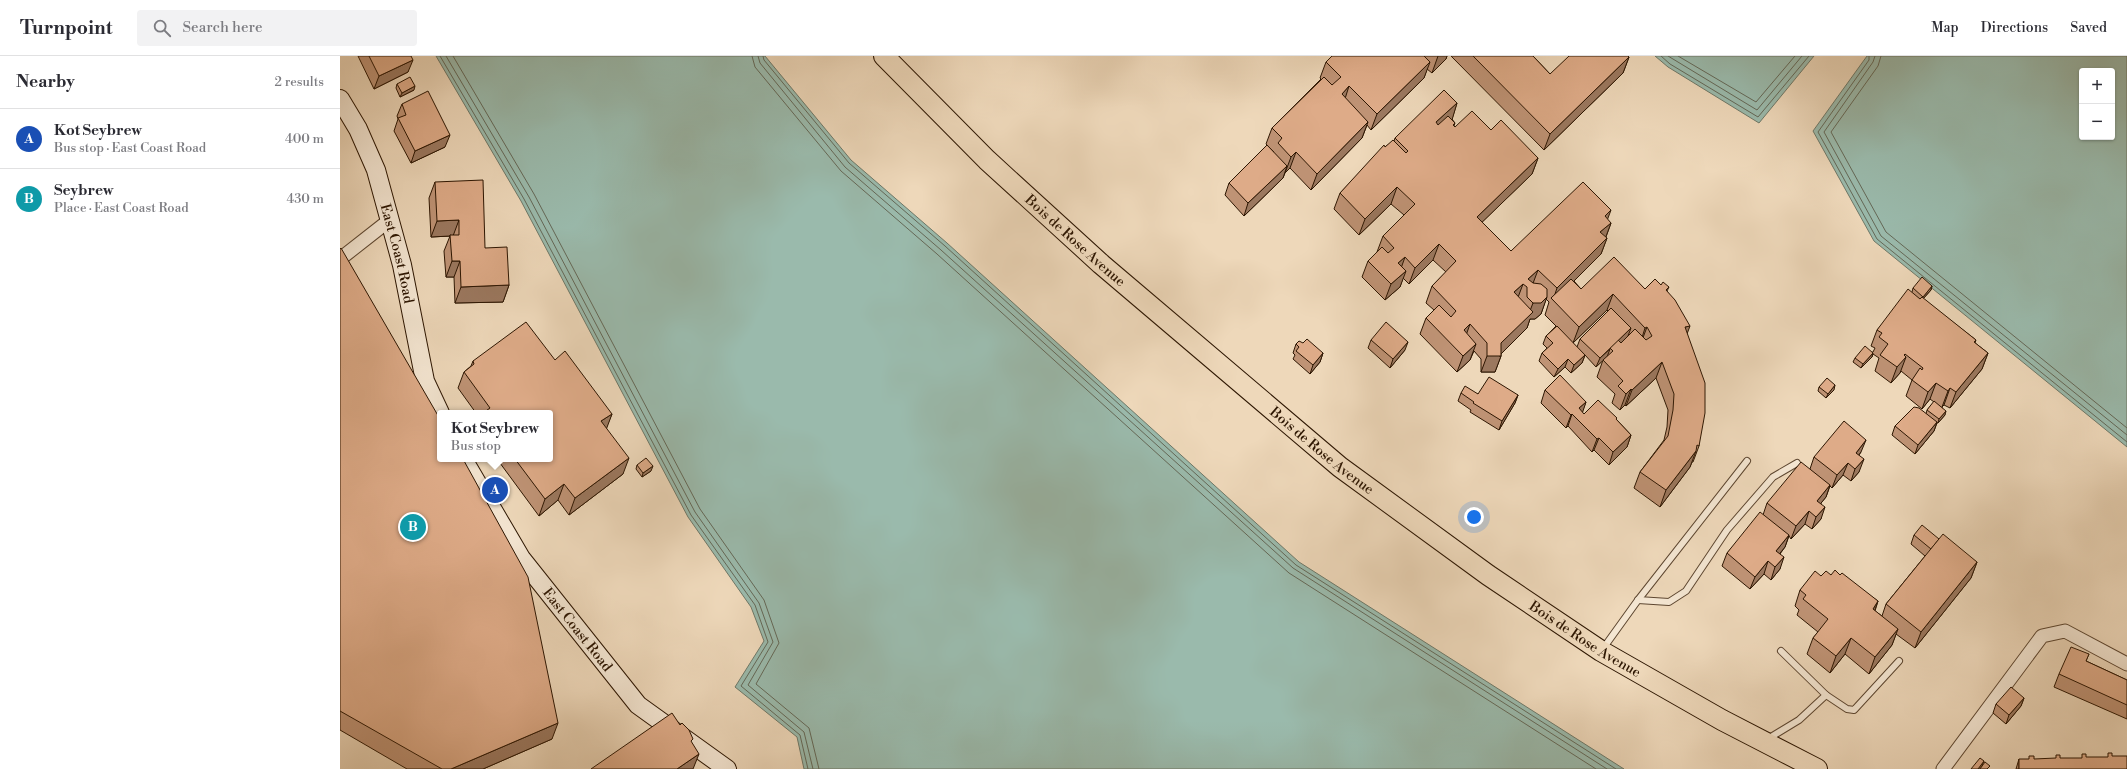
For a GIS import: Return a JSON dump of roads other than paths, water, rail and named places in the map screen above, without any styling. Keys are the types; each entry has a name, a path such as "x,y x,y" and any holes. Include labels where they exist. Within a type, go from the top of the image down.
{"main road":[{"name":"Bois de Rose Avenue","path":"884,56 987,160 1101,264 1340,467 1488,575 1601,651 1722,720 1817,769"},
{"name":"East Coast Road","path":"340,99 358,129 376,170 391,219 402,265 425,381 439,410"},
{"name":"East Coast Road","path":"465,462 521,558 638,705 727,769"}],"street":[{"path":"340,259 391,219"},
{"path":"1943,769 2042,636 2065,632 2127,664"}],"lane":[{"path":"1601,651 1638,600 1747,461"},
{"path":"1638,600 1669,602 1686,591 1727,530 1773,477 1797,463"},
{"path":"1781,651 1826,695 1847,709 1854,710 1899,661"},
{"path":"1763,741 1799,720 1826,695"}],"water":[{"path":"436,56 765,56 851,160 947,243 1299,562 1624,769 804,769 797,737 735,687 764,641 751,607 688,517 521,201"},
{"path":"1655,56 1814,56 1759,123 1668,67"},
{"path":"1867,56 2127,56 2127,447 1874,241 1813,131"}],"place":[{"name":"Kot Seybrew","path":"495,490"},
{"name":"Seybrew","path":"413,527"}]}
